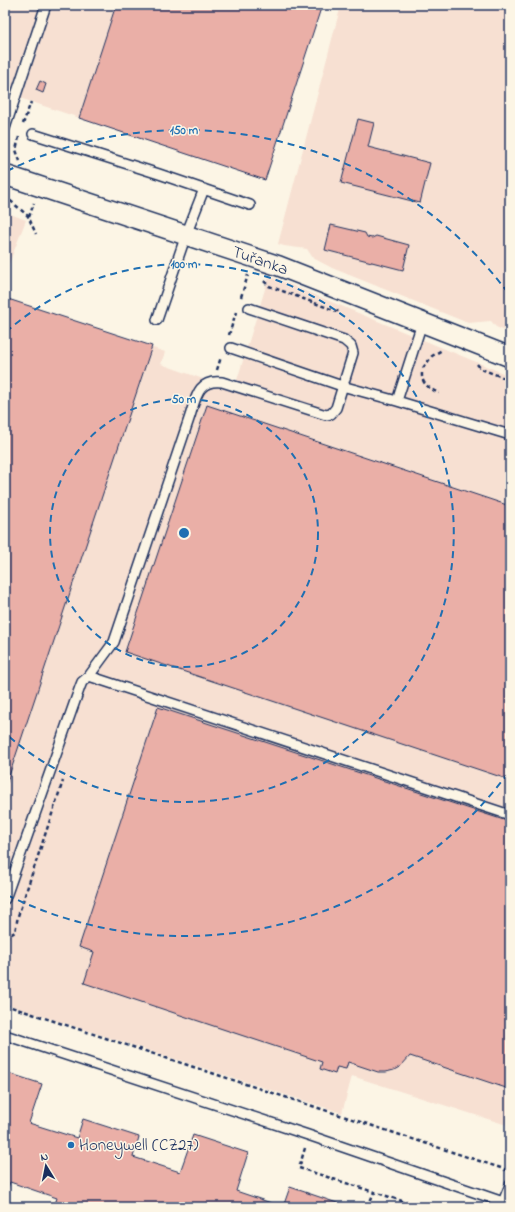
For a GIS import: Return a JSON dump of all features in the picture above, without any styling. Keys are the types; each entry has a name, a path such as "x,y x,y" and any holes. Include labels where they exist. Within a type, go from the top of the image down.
{"street":[{"name":"Tuřanka","path":"5,175 279,266 510,357"}],"lane":[{"path":"5,128 46,5"},
{"path":"33,134 250,205"},
{"path":"158,320 186,235 204,189"},
{"path":"5,899 82,682 89,676 114,642 197,394 201,387 214,381 222,382 326,415 331,414 336,408 353,353 351,346 344,340 249,308"},
{"path":"397,401 422,323"},
{"path":"231,348 342,386 510,435"},
{"path":"89,676 510,815"},
{"path":"5,1035 503,1202 510,1185"}],"path":[{"path":"5,196 28,216 36,234"},
{"path":"439,393 425,385 421,375 422,370 432,356 437,352 446,350"},
{"path":"473,359 481,369 510,380"},
{"path":"5,938 15,932 18,916 65,776"},
{"path":"5,1005 510,1172"},
{"path":"308,1136 300,1168 421,1207"},
{"path":"368,1207 374,1192"}],"shaded area":[{"path":"5,5 322,5 265,180 5,93"},
{"path":"341,5 510,5 510,333 496,327 491,321 468,323 332,268 313,258 307,249 278,244"},
{"path":"5,212 26,220 5,274"},
{"path":"269,276 510,376 510,1126 352,1076 342,1113 5,1004 5,298 165,352 161,364 234,390"}],"building":[{"path":"116,5 322,5 265,180 79,118"},
{"path":"40,81 46,84 43,93 36,90"},
{"path":"358,119 374,123 368,147 430,163 420,203 341,183"},
{"path":"331,225 365,233 367,237 372,238 376,236 409,245 403,270 325,250"},
{"path":"5,298 152,346 5,788"},
{"path":"207,405 510,506 510,780 125,652"},
{"path":"158,707 510,822 509,1089 410,1056 401,1066 386,1072 378,1072 348,1062 346,1069 337,1067 335,1074 320,1069 322,1062 84,983 94,952 79,947"},
{"name":"Honeywell (CZ27)","path":"5,1072 42,1084 29,1123 77,1138 83,1119 139,1137 133,1157 180,1172 193,1135 248,1153 236,1191 283,1207 54,1207 57,1198 10,1182 5,1196"},
{"path":"290,1187 346,1206 345,1207 283,1207"}],"place":[{"name":"Honeywell (CZ27)","path":"71,1145"}]}
